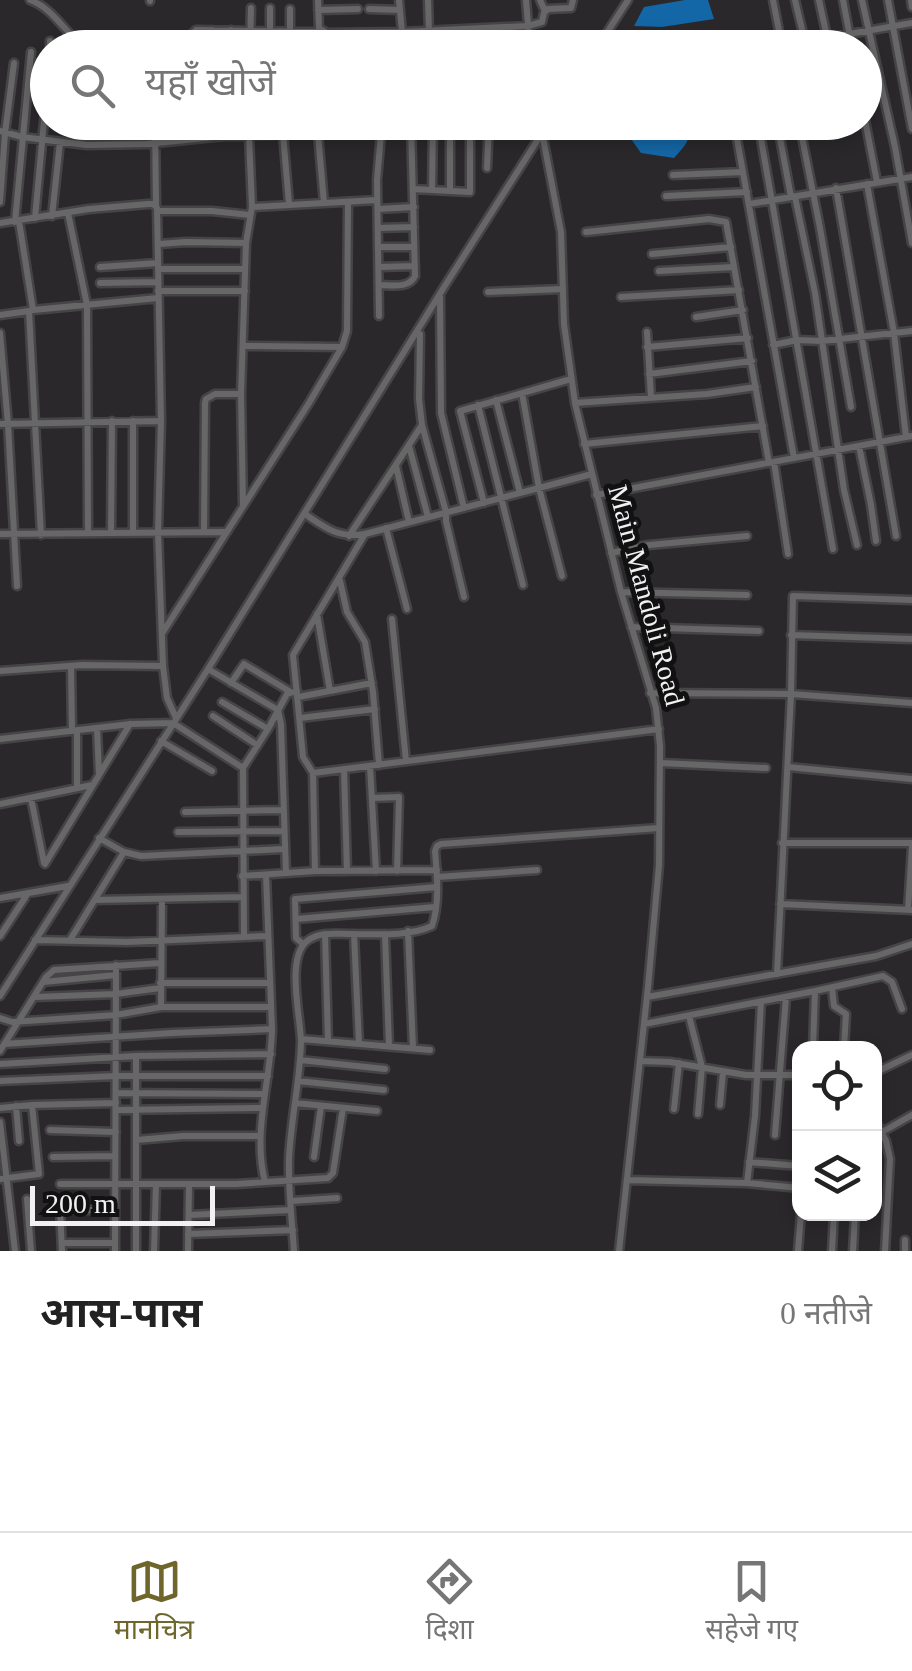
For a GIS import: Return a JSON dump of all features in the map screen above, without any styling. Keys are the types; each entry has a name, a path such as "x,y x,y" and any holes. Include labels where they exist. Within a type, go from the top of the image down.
{"street":[{"path":"30,0 45,6 65,30"},
{"path":"318,0 321,30"},
{"path":"399,0 402,30"},
{"path":"428,0 429,30"},
{"path":"526,0 528,30"},
{"path":"462,30 542,22 546,11 540,0"},
{"path":"546,11 569,9 572,0"},
{"path":"609,30 628,0"},
{"path":"773,0 779,30"},
{"path":"796,0 802,30"},
{"path":"819,0 825,30"},
{"path":"843,0 848,30"},
{"path":"862,0 868,30"},
{"path":"888,0 912,128"},
{"path":"212,30 250,30 251,8"},
{"path":"270,8 270,30"},
{"path":"290,9 290,30"},
{"path":"318,10 358,9"},
{"path":"369,9 400,10"},
{"path":"874,30 912,23"},
{"path":"0,202 2,132 14,63"},
{"path":"30,69 17,222 31,311 42,534"},
{"path":"882,87 912,243"},
{"path":"2,132 30,138"},
{"path":"35,218 42,140 88,145 180,140"},
{"path":"156,140 161,421 158,532 167,698 174,721 242,768"},
{"path":"243,506 241,394 246,243 251,211 248,140"},
{"path":"284,140 289,204"},
{"path":"319,140 324,203"},
{"path":"379,316 380,140"},
{"path":"379,285 409,284 414,279 411,140"},
{"path":"432,190 433,140"},
{"path":"450,140 450,191"},
{"path":"413,189 470,192 470,140"},
{"path":"488,168 489,140"},
{"path":"0,996 538,140"},
{"name":"Main Mandoli Road","path":"543,140 560,232 564,324 575,403 621,592 656,708 661,764 659,865 620,1251"},
{"path":"737,140 794,458"},
{"path":"761,140 833,550"},
{"path":"781,140 815,293 844,490 857,545"},
{"path":"802,140 851,407"},
{"path":"869,140 877,182"},
{"path":"52,216 60,142"},
{"path":"673,175 743,172"},
{"path":"749,204 912,177"},
{"path":"596,496 909,437 867,184"},
{"path":"836,188 896,536"},
{"path":"666,196 747,192"},
{"path":"0,224 141,204 212,211 348,202 414,208"},
{"path":"163,633 342,347 347,331 348,202"},
{"path":"68,213 86,305 88,534"},
{"path":"586,232 719,219 728,225 788,554"},
{"path":"378,228 414,226"},
{"path":"159,244 246,243"},
{"path":"379,248 414,247"},
{"path":"652,254 731,247"},
{"path":"379,266 415,266"},
{"path":"658,271 734,267"},
{"path":"100,268 245,269"},
{"path":"100,284 158,282"},
{"path":"488,292 563,289"},
{"path":"621,297 739,290"},
{"path":"0,315 158,294 245,291"},
{"path":"440,295 442,413 464,508"},
{"path":"696,317 743,310"},
{"path":"420,329 422,425 464,597"},
{"path":"773,346 797,340 912,331"},
{"path":"646,332 651,397"},
{"path":"0,333 17,586"},
{"path":"647,347 748,338"},
{"path":"244,346 342,347"},
{"path":"649,374 752,361"},
{"path":"484,503 460,413 571,379"},
{"path":"575,403 756,387"},
{"path":"522,393 539,488 562,576"},
{"path":"204,532 206,399 214,394 241,394"},
{"path":"496,400 520,493"},
{"path":"478,405 524,585"},
{"path":"111,533 112,421"},
{"path":"133,421 133,532"},
{"path":"4,424 161,421"},
{"path":"348,537 422,425"},
{"path":"584,444 763,426"},
{"path":"409,446 428,517"},
{"path":"859,446 876,540"},
{"path":"396,466 409,522"},
{"path":"305,514 348,537 592,474"},
{"path":"0,502 12,501"},
{"path":"386,528 407,609"},
{"path":"0,534 226,532"},
{"path":"314,871 313,773 303,757 294,656 366,534"},
{"path":"611,553 650,544 747,536"},
{"path":"340,581 347,612 366,642 372,683 376,871"},
{"path":"621,592 746,595"},
{"path":"777,974 793,596 912,600"},
{"path":"317,614 330,691"},
{"path":"392,620 406,761"},
{"path":"631,626 759,631"},
{"path":"791,635 912,638"},
{"path":"231,683 244,664 295,693 372,683"},
{"path":"71,666 78,788"},
{"path":"0,671 163,666"},
{"path":"208,669 278,710 282,724 286,873"},
{"path":"244,937 242,768 278,710 295,693"},
{"path":"650,693 791,694 912,703"},
{"path":"222,702 268,729"},
{"path":"300,718 375,709"},
{"path":"213,716 257,745"},
{"path":"0,739 174,721"},
{"path":"31,798 44,864 130,724"},
{"path":"98,728 100,776"},
{"path":"313,773 658,729"},
{"path":"161,742 212,771"},
{"path":"661,764 766,768"},
{"path":"788,767 912,779"},
{"path":"344,769 347,871"},
{"path":"0,804 93,784"},
{"path":"372,798 399,796 397,870"},
{"path":"185,812 283,810"},
{"path":"294,1251 288,1179 301,1039 296,976 303,944 324,934 386,934 432,926 437,887 435,851 441,844 659,828"},
{"path":"178,832 284,831"},
{"path":"99,838 124,852 141,856 284,850"},
{"path":"780,904 910,910 912,845 782,843"},
{"path":"69,941 124,852"},
{"path":"242,876 314,871 397,870 437,874 538,870"},
{"path":"265,1182 260,1136 272,1054 266,874"},
{"path":"0,898 70,886"},
{"path":"303,944 296,938 295,900 437,887"},
{"path":"0,936 28,892"},
{"path":"96,900 243,897"},
{"path":"161,1007 162,899"},
{"path":"296,918 436,907"},
{"path":"408,932 413,1048"},
{"path":"324,934 328,1041"},
{"path":"354,934 359,1044"},
{"path":"386,934 389,1046"},
{"path":"34,940 268,936"},
{"path":"647,997 876,956 912,944"},
{"path":"2,1048 49,974 61,968 160,963"},
{"path":"115,1211 60,1209 62,1247 115,1247 116,965"},
{"path":"43,982 116,975"},
{"path":"644,1024 886,976 902,1009"},
{"path":"34,998 116,994 160,985 270,982"},
{"path":"832,988 834,1006 846,1014 844,1041"},
{"path":"813,1041 814,992"},
{"path":"774,1135 786,997"},
{"path":"747,1183 761,1002"},
{"path":"0,1018 18,1022 116,1015 161,1007 271,1007"},
{"path":"689,1016 702,1067 698,1114"},
{"path":"2,1048 172,1033 272,1030"},
{"path":"301,1039 430,1050"},
{"path":"0,1064 272,1054"},
{"path":"136,1056 136,1251"},
{"path":"882,1070 912,1056"},
{"path":"300,1060 385,1069"},
{"path":"640,1061 792,1076"},
{"path":"674,1109 680,1064"},
{"path":"720,1105 723,1071"},
{"path":"0,1080 268,1076"},
{"path":"298,1081 384,1090"},
{"path":"116,1093 265,1094"},
{"path":"295,1103 377,1111"},
{"path":"0,1108 32,1104 136,1110 263,1108"},
{"path":"4,1179 40,1174 32,1104"},
{"path":"16,1106 19,1141"},
{"path":"314,1157 321,1106"},
{"path":"60,1184 321,1180 331,1176 335,1166 343,1108"},
{"path":"884,1251 889,1150 882,1132 912,1115"},
{"path":"0,1122 15,1251"},
{"path":"50,1130 116,1132"},
{"path":"136,1140 260,1136"},
{"path":"54,1157 115,1156"},
{"path":"749,1162 792,1165"},
{"path":"627,1180 792,1187"},
{"path":"154,1251 156,1184"},
{"path":"188,1251 189,1185"},
{"path":"882,1190 888,1190"},
{"path":"189,1215 337,1198"},
{"path":"27,1199 31,1251"},
{"path":"798,1251 800,1221"},
{"path":"832,1251 834,1221"},
{"path":"854,1251 855,1221"},
{"path":"188,1234 293,1230"},
{"path":"904,1240 904,1251"}],"water":[{"path":"708,0 714,19 662,27 634,26 644,7"},
{"path":"632,140 686,140 674,158 641,153"}]}
